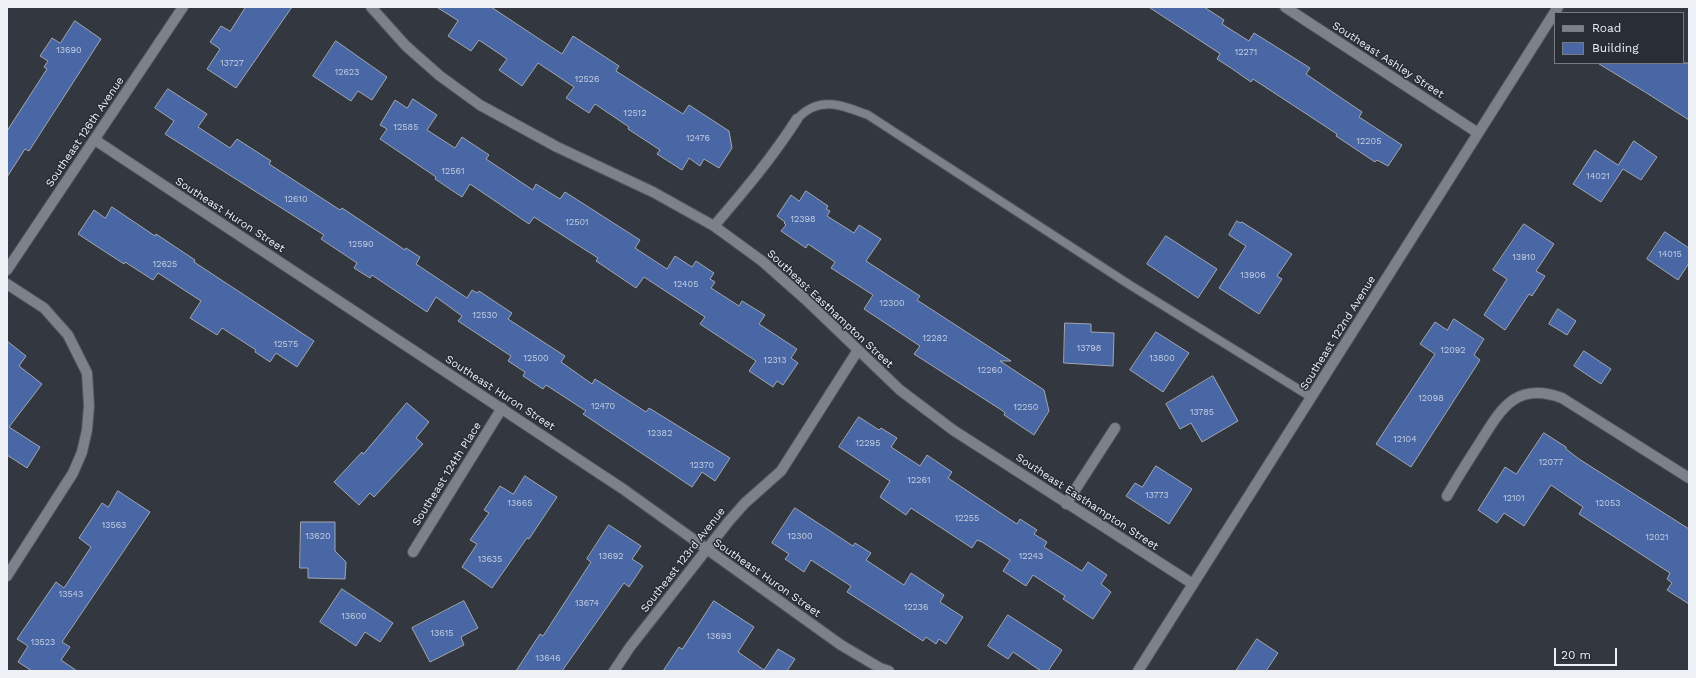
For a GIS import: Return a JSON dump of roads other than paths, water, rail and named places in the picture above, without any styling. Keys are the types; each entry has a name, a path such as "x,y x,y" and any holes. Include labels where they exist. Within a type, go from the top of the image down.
{"street":[{"name":"Southeast 126th Avenue","path":"7,270 183,7"},
{"name":"Southeast Easthampton Street","path":"371,7 406,46 434,71 480,105 557,147 653,192 714,226 767,266 805,299 900,390 953,430 1066,504 1193,584"},
{"name":"Southeast Ashley Street","path":"1285,7 1478,133"},
{"name":"Southeast 122nd Avenue","path":"1138,671 1554,13"},
{"path":"714,226 753,181 778,149 797,119"},
{"name":"Southeast Huron Street","path":"95,140 624,489 706,550 841,645 880,668 889,671"},
{"path":"7,284 44,308 68,335 87,373 89,406 87,430 82,452 73,473 7,576"},
{"name":"Southeast 123rd Avenue","path":"614,671 630,647 745,502 781,471 858,350"},
{"path":"1447,496 1505,405 1528,394 1550,394 1562,398 1689,478"},
{"name":"Southeast 124th Place","path":"413,552 502,408"},
{"path":"1066,504 1115,428"}],"lane":[{"path":"797,119 804,111 827,103 840,105 868,115 1130,285 1311,397"}]}
